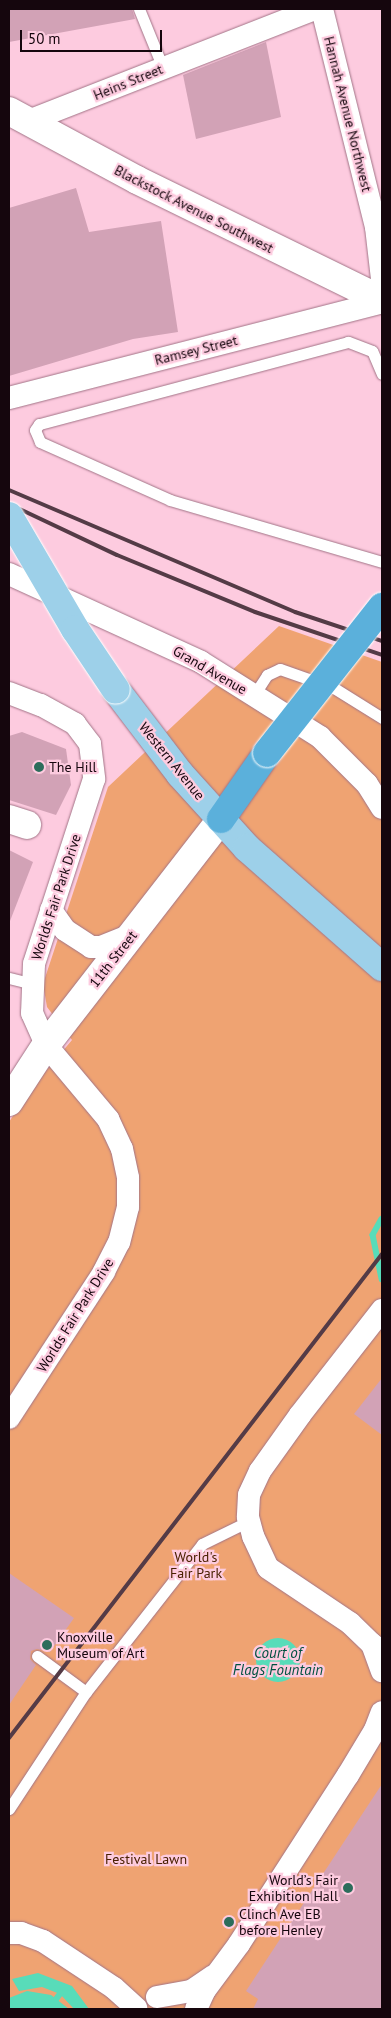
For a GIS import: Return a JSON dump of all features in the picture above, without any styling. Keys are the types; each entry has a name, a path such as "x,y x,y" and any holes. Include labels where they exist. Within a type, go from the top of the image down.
{"highway":[{"path":"221,819 267,753 382,607"}],"main road":[{"name":"Western Avenue","path":"9,516 75,630 116,690 180,774 247,848 382,967"}],"street":[{"name":"Heins Street","path":"17,117 163,68 315,9"},
{"name":"Hannah Avenue Northwest","path":"322,9 379,233 382,279"},
{"name":"Blackstock Avenue Southwest","path":"17,117 298,262 382,301"},
{"name":"Ramsey Street","path":"9,398 382,301"},
{"name":"Grand Avenue","path":"9,574 201,662 254,695 320,737 366,784 382,808"},
{"name":"Worlds Fair Park Drive","path":"9,693 41,705 75,724 90,744 94,779 34,964 32,1013 46,1045 108,1120 122,1149 128,1178 128,1207 119,1242 104,1272 9,1418"},
{"name":"11th Street","path":"9,1102 46,1045 221,819"},
{"path":"51,910 65,930 91,947 101,947 133,934"},
{"path":"382,1310 260,1471 249,1494 248,1521 268,1568 350,1624 372,1644 382,1671"},
{"path":"196,2009 217,1973 343,1783 375,1730 382,1712"},
{"path":"9,1933 21,1933 43,1941 114,1988 136,2009 157,1997 191,1990 217,1973"},
{"path":"157,1997 172,2000 184,2009"}],"lane":[{"path":"139,9 163,68"},
{"path":"382,374 380,362 365,345 348,342 39,424 35,430 40,442 170,500 382,562"},
{"path":"254,695 267,675 280,669 334,688 382,718"},
{"path":"9,978 33,984"},
{"path":"9,1808 86,1692 202,1544 248,1521"},
{"path":"37,1656 86,1692"}],"green space":[{"name":"World's Fair Park","path":"279,626 382,662 382,2009 9,2009 9,1122 29,1091 72,1040 47,1007 43,984 108,787"}],"water":[{"name":"Court of Flags Fountain","path":"278,1638 290,1642 296,1648 300,1660 296,1672 290,1678 278,1682 266,1678 260,1672 256,1660 260,1648 266,1642"},
{"path":"38,1973 72,1986 89,2009 74,2009 60,1994 42,1987 19,1991 12,1979"},
{"path":"27,1991 51,1995 69,2009 9,2009 9,1998"}],"building":[{"path":"9,9 132,9 135,19 9,42"},
{"path":"266,42 281,117 196,139 183,75"},
{"path":"76,188 89,232 161,221 178,332 133,339 9,376 9,208"},
{"name":"The Hill","path":"22,732 66,749 71,785 56,815 9,800 9,736"},
{"path":"9,850 33,862 10,921 9,921"},
{"path":"382,1378 382,1435 354,1414"},
{"name":"Knoxville Museum of Art","path":"9,1573 74,1618 50,1652 37,1649 31,1651 30,1659 36,1665 9,1705"},
{"name":"World’s Fair Exhibition Hall","path":"382,1784 382,2009 253,2009 258,1999 246,1991"}],"waterway":[{"path":"382,1219 373,1235 382,1279"},
{"path":"49,2009 60,1994"}],"railway":[{"path":"9,490 295,612 382,641"},
{"path":"9,504 117,555 255,612 382,655"},
{"path":"9,1738 382,1254"}],"place":[{"name":"The Hill","path":"39,767"},
{"name":"Knoxville Museum of Art","path":"47,1645"},
{"name":"World’s Fair Exhibition Hall","path":"348,1888"},
{"name":"Clinch Ave EB before Henley","path":"229,1922"}],"park label":[{"name":"Festival Lawn","path":"146,1859"}]}
